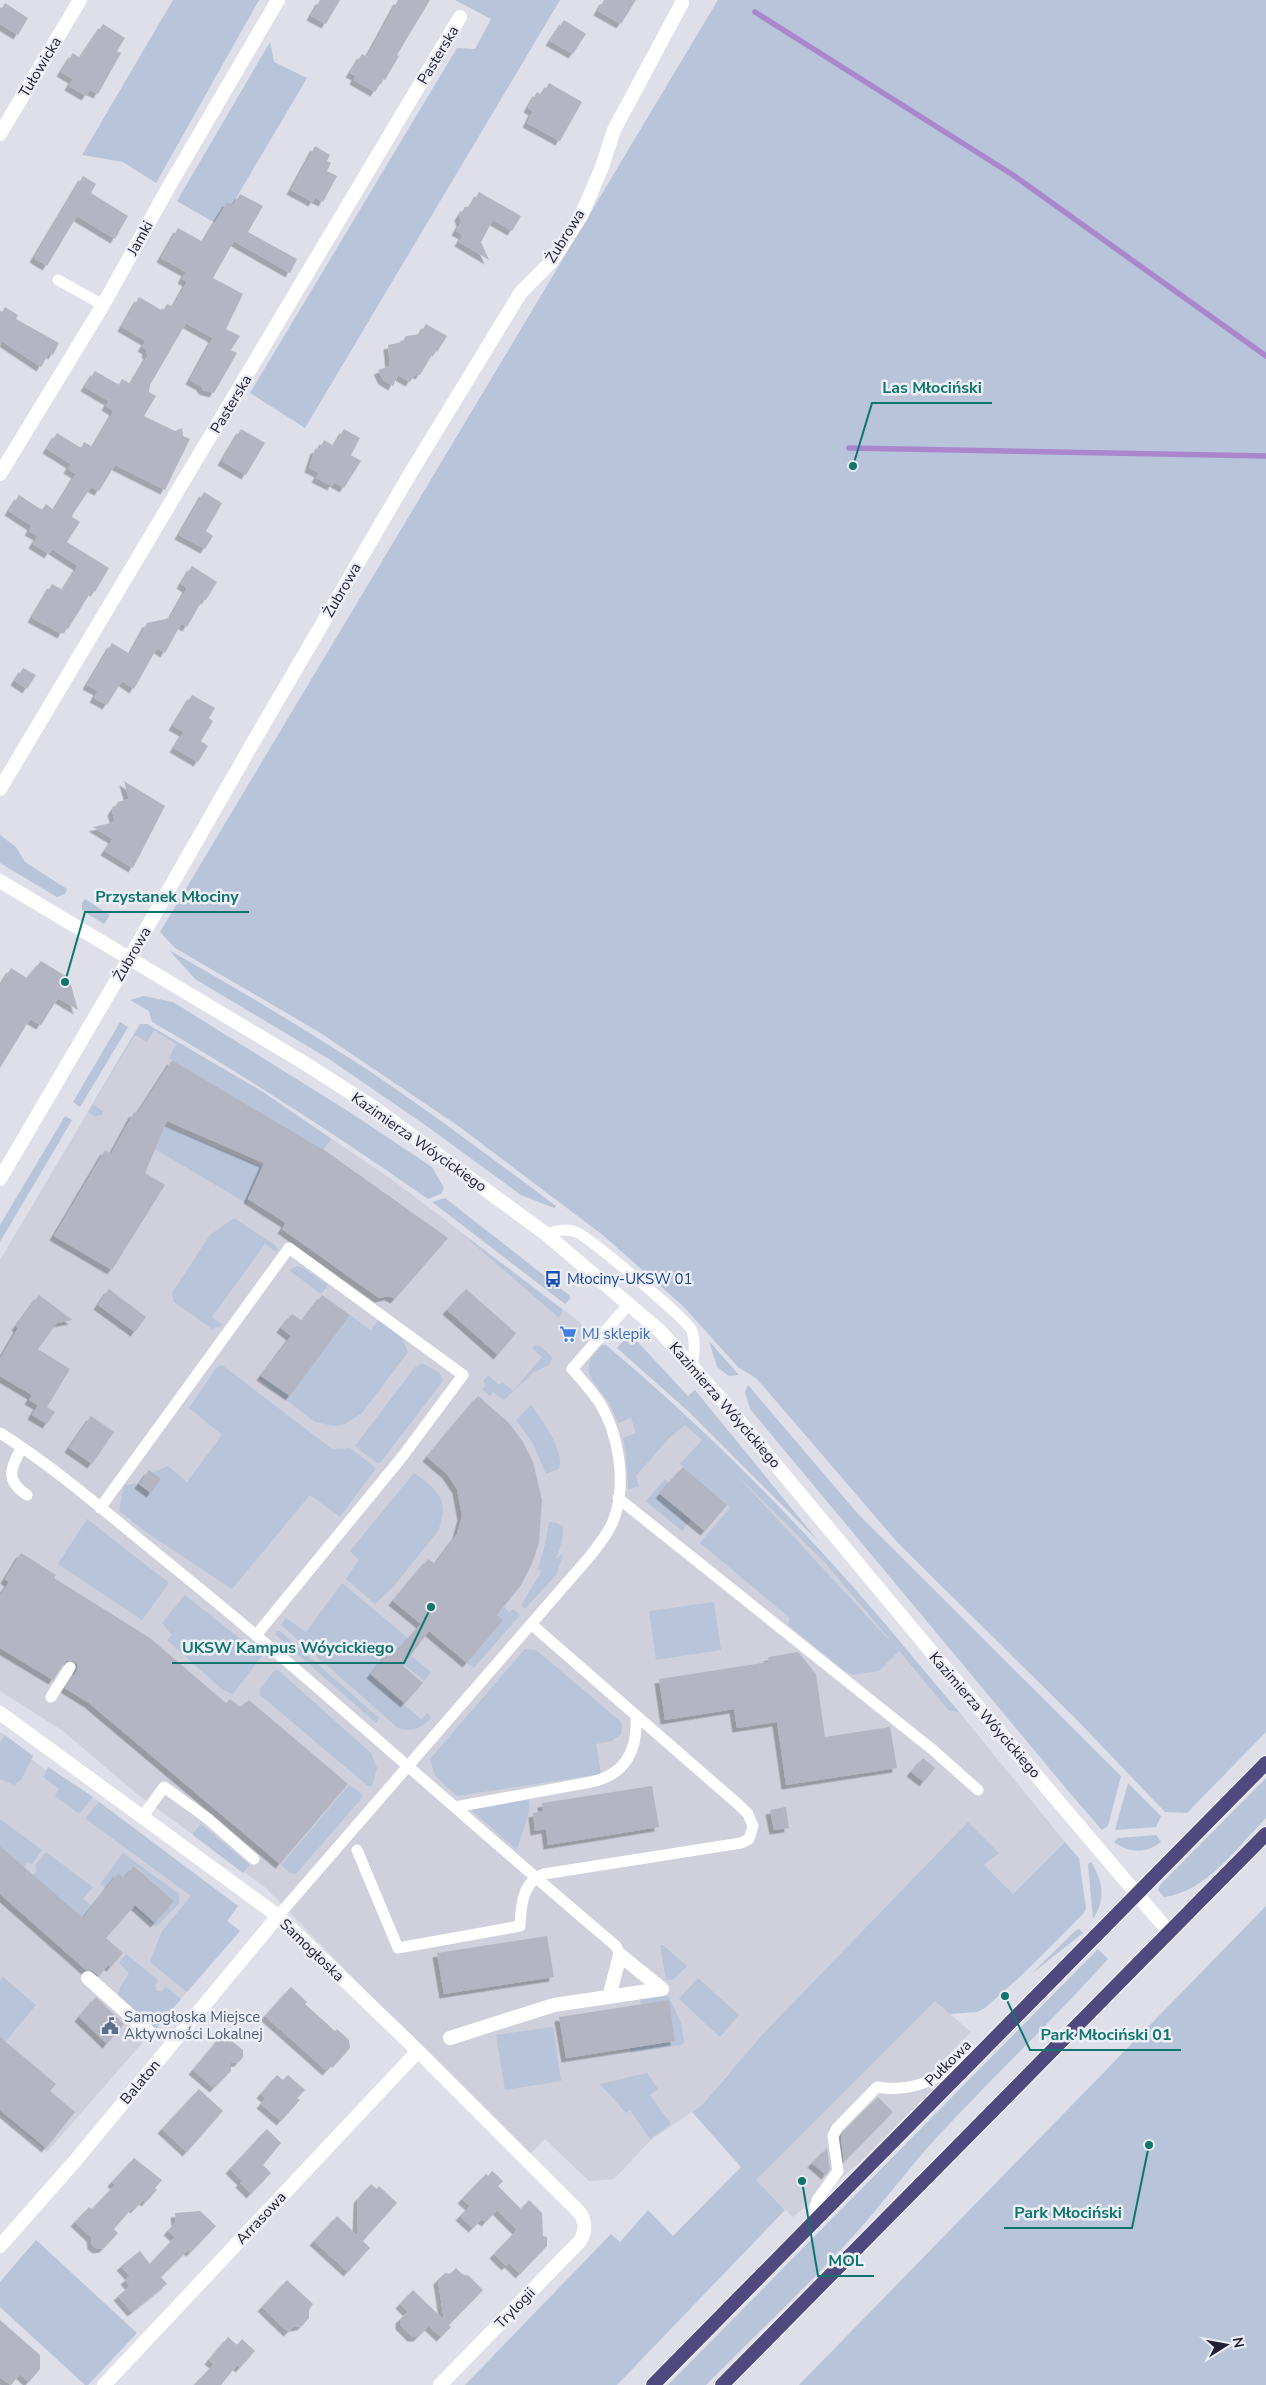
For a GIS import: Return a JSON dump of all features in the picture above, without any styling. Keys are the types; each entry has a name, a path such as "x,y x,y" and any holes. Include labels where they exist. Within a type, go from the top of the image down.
{"highway":[{"name":"Pułkowa","path":"652,2385 1266,1763"},
{"path":"722,2385 1266,1834"}],"street":[{"name":"Tułowicka","path":"0,134 80,0"},
{"name":"Jamki","path":"0,474 103,305 168,188 278,0"},
{"name":"Żubrowa","path":"0,1179 130,959 255,739 410,474 521,292 551,262 580,216 602,167 614,130 682,3"},
{"name":"Pasterska","path":"0,789 460,17"},
{"name":"Kazimierza Wóycickiego","path":"0,881 306,1064 373,1107 546,1234 629,1304 670,1341 692,1365 1169,1932"},
{"name":"Samogłoska","path":"0,1713 278,1916 418,2050 580,2213 585,2228"},
{"name":"Balaton","path":"0,2246 75,2161 278,1916"},
{"path":"450,2038 554,2004 662,1989 620,1955 609,1996"},
{"path":"88,1978 151,2034"},
{"name":"Arrasowa","path":"104,2385 418,2050"},
{"name":"Trylogii","path":"440,2385 580,2241 585,2228"}],"lane":[{"path":"58,280 103,305"},
{"path":"546,1234 563,1230 575,1232 588,1239 644,1285 691,1329 696,1346 692,1365"},
{"path":"100,1508 289,1248 463,1375 402,1457 257,1634"},
{"path":"278,1916 602,1540 615,1516 618,1498 619,1464 611,1428 600,1404 572,1369 629,1304"},
{"path":"0,1433 80,1490 257,1634 616,1946 620,1955"},
{"path":"22,1447 14,1462 12,1476 17,1489 27,1494"},
{"path":"618,1498 934,1750 978,1790"},
{"path":"357,1850 398,1948 520,1926 524,1895 535,1877 741,1843 751,1835 753,1826 751,1820 739,1805 531,1624"},
{"path":"51,1696 70,1667"},
{"path":"455,1807 591,1782 610,1776 626,1761 633,1749 636,1736 636,1716"},
{"path":"143,1816 164,1787 207,1818 254,1859"},
{"path":"811,2225 817,2200 838,2171 834,2136 837,2128 864,2100 877,2087 899,2089 917,2087 974,2059"}],"shaded area":[{"path":"173,0 259,0 156,183 123,162 82,155"},
{"path":"455,0 560,0 305,428 250,393 457,48 475,49 491,19"},
{"path":"718,0 1266,0 1266,1732 1187,1813 1165,1812 1075,1718 898,1543 757,1379 738,1367 684,1307 604,1236 457,1125 319,1032 175,948 160,932"},
{"path":"270,42 274,62 307,78 232,205 215,223 177,201"},
{"path":"0,835 16,847 25,862 67,889 65,894 57,897 0,863"},
{"path":"85,899 110,915 104,924 82,910 82,903"},
{"path":"169,950 269,1008 368,1070 556,1206 554,1208 521,1195 431,1129 329,1059 195,979"},
{"path":"144,996 173,1002 351,1113 432,1167 444,1188 441,1194 428,1199 292,1108 152,1022 149,1011 130,1000"},
{"path":"120,1022 128,1027 80,1107 73,1102"},
{"path":"140,1024 147,1024 263,1092 394,1181 577,1320 674,1416 702,1439 825,1563 948,1710 960,1713 1065,1842 787,2120 728,2074 703,2104 650,2141 614,2179 589,2181 545,2139 530,2154 418,2045 266,1888 137,1794 63,1731 0,1691 0,1260"},
{"path":"140,1024 147,1024 263,1092 331,1139 303,1179 313,1144 169,1058 176,1044 154,1030 147,1042 135,1035 93,1104 103,1111 102,1115 95,1116 88,1112"},
{"path":"65,1116 72,1120 0,1242 0,1225"},
{"path":"165,1126 263,1167 246,1203 155,1149"},
{"path":"445,1198 571,1298 565,1304 432,1202"},
{"path":"234,1218 275,1245 278,1250 276,1252 265,1244 212,1317 223,1325 212,1329 174,1302 172,1293 210,1235"},
{"path":"461,1233 563,1310 559,1318"},
{"path":"298,1266 328,1285 321,1294 289,1270"},
{"path":"350,1315 371,1330 378,1320 402,1338 408,1352 362,1413 345,1424 334,1426 315,1422 259,1379 261,1376 290,1396"},
{"path":"625,1339 635,1339 688,1396 695,1390 819,1542 689,1412 617,1348"},
{"path":"709,1341 739,1375 729,1376 717,1367"},
{"path":"535,1345 551,1356 549,1365 534,1372 504,1400 493,1392 490,1396 482,1390 486,1385 483,1381 488,1375 499,1385 502,1382 513,1391 542,1357 532,1348"},
{"path":"602,1345 606,1345 667,1398 725,1453 837,1569 960,1713 948,1710 899,1651 879,1671 853,1675 845,1671 788,1625 790,1618 700,1543 730,1508 680,1464 702,1440 685,1425 670,1437 636,1476 639,1487 628,1489 623,1438 636,1433 631,1418 618,1423 610,1404 592,1380 588,1369 591,1358","holes":["733,1471 825,1563 889,1639"]},
{"path":"422,1363 440,1373 443,1381 380,1463 377,1463 355,1446 415,1367"},
{"path":"222,1365 332,1449 350,1448 376,1468 340,1517 310,1495 232,1589 149,1534 119,1511 124,1485 139,1484 151,1493 161,1479 152,1473 168,1466 187,1482 222,1435 189,1408 217,1367"},
{"path":"748,1385 858,1514 1121,1776 1108,1826 1102,1830 1069,1792 750,1409 745,1392"},
{"path":"531,1405 541,1418 559,1454 559,1469 546,1474 532,1442 516,1420"},
{"path":"414,1473 430,1485 442,1504 443,1511 438,1531 393,1587 375,1604 346,1579 359,1560 350,1551"},
{"path":"665,1479 669,1483 661,1493 691,1519 682,1531 646,1501"},
{"path":"87,1519 169,1583 142,1620 58,1564"},
{"path":"549,1522 557,1523 563,1527 562,1541 556,1559 564,1552 556,1575 525,1609 521,1605 542,1571 538,1569"},
{"path":"342,1583 408,1638 392,1657 388,1654 370,1675 421,1719 428,1713 431,1718 420,1727 412,1730 398,1728 281,1625 286,1618 306,1632"},
{"path":"185,1595 262,1656 233,1694 223,1690 167,1640 172,1635 162,1623"},
{"path":"714,1602 721,1650 656,1660 649,1611"},
{"path":"504,1607 509,1612 513,1609 520,1615 474,1668 467,1663 502,1621 497,1615"},
{"path":"277,1631 280,1631 379,1718 376,1723 275,1634"},
{"path":"525,1649 536,1650 620,1721 622,1725 621,1734 612,1741 596,1744 601,1774 457,1796 435,1776 430,1759"},
{"path":"411,1656 431,1672 424,1681 404,1665"},
{"path":"278,1670 371,1753 377,1768 372,1786 368,1786 260,1695 260,1689 274,1671"},
{"path":"0,1732 33,1756 31,1759 46,1770 48,1767 93,1797 238,1906 227,1921 240,1931 47,2152 0,2114"},
{"path":"5,1735 33,1756 21,1780 14,1785 0,1779 0,1743"},
{"path":"48,1767 93,1797 80,1813 55,1796 59,1789 43,1777"},
{"path":"1266,1778 1266,1818 1207,1878 1179,1894 1164,1897 1158,1890 1160,1885"},
{"path":"1128,1783 1161,1816 1156,1827 1115,1830"},
{"path":"349,1785 362,1794 362,1798 296,1874 290,1873 281,1865"},
{"path":"529,1800 530,1809 517,1850 471,1810"},
{"path":"99,1802 238,1906 227,1921 240,1931 187,1992 150,1962 162,1931 191,1896 86,1819"},
{"path":"0,1819 42,1850 32,1864 27,1863 24,1867 0,1846"},
{"path":"968,1822 999,1853 984,1865 1013,1894 1065,1842 1079,1858 1086,1909 1083,1914 1024,1973 985,2008 977,2012 950,2014 935,2001 756,2180 785,2210 617,2385 465,2385 611,2234 620,2242 648,2210 673,2236 741,2167 692,2112 703,2104 763,2034"},
{"path":"201,1824 250,1865 243,1873 194,1836 193,1833"},
{"path":"1156,1835 1161,1842 1150,1849 1138,1851 1120,1846 1114,1842 1118,1838"},
{"path":"46,1852 93,1887 83,1899 92,1906 83,1919 33,1875 37,1871 35,1866"},
{"path":"123,1853 179,1894 179,1903 156,1927 133,1907 135,1905 155,1923 174,1901 135,1866 124,1878 118,1873 106,1888 100,1884"},
{"path":"1091,1862 1098,1876 1101,1890 1100,1905 1093,1919 1088,1864"},
{"path":"1266,1906 1266,2385 799,2385"},
{"path":"1079,1929 1083,1933 1030,1975 1075,1931"},
{"path":"660,1945 663,1945 687,1966 674,1979 666,1980"},
{"path":"1098,1949 1108,1959 938,2136 851,2239 810,2281 706,2385 668,2385"},
{"path":"126,1954 158,1980 155,1986 157,1991 162,1991 166,1987 181,1999 154,2031 118,1996 120,1987 129,1973 119,1963"},
{"path":"3,1977 36,2005 0,2048 0,1980"},
{"path":"698,1978 739,2015 720,2037 679,1999"},
{"path":"669,1997 681,2023 684,2042 681,2045 631,2053 630,2048 675,2041 669,2000 641,2005 640,1999"},
{"path":"935,2001 971,2032 935,2068 940,2084 859,2163 793,2217 755,2180"},
{"path":"553,2027 561,2081 505,2090 496,2035"},
{"path":"647,2073 658,2089 650,2095 671,2124 650,2139 630,2110 626,2113 600,2084"},
{"path":"36,2240 137,2333 88,2385 85,2385 0,2307 0,2282"}],"building":[{"path":"320,0 340,0 326,24 311,16"},
{"path":"398,0 430,0 397,55 399,56 385,80 383,79 375,92 354,80 356,76 350,73 362,54 367,57"},
{"path":"604,0 636,0 621,24 598,11"},
{"path":"5,3 28,18 18,35 0,24 0,11"},
{"path":"564,20 586,34 573,54 550,41"},
{"path":"103,24 125,38 117,51 121,53 98,94 90,90 86,96 69,86 73,79 61,72 73,53 80,58"},
{"path":"549,83 582,102 560,141 527,123 533,111 528,108 537,92 542,95"},
{"path":"315,146 330,155 327,161 331,163 327,171 337,176 323,202 315,198 313,202 291,190"},
{"path":"83,176 96,184 91,193 128,216 115,239 77,216 47,266 34,258"},
{"path":"479,192 521,216 512,231 493,220 481,242 489,260 459,242 463,235 456,231 461,222 459,216 465,207 471,206"},
{"path":"240,194 263,206 248,232 297,259 290,273 234,241 213,278 243,294 226,329 240,336 231,350 237,353 214,393 203,390 201,386 190,380 213,338 186,323 150,385 149,392 156,396 144,416 175,431 182,428 183,436 190,439 165,490 115,465 99,491 91,487 73,514 72,517 80,522 67,542 109,568 95,592 92,590 68,629 65,628 62,634 32,618 52,584 63,590 78,566 52,549 49,554 33,544 38,536 29,531 32,526 9,511 19,495 42,510 46,504 54,510 76,474 68,469 71,464 47,449 57,433 81,448 84,442 93,447 114,411 106,406 109,401 85,387 95,371 119,385 122,379 131,384 148,355 146,353 147,350 142,347 146,341 122,327 139,297 163,311 167,304 173,307 187,282 182,279 186,272 161,258 178,228 203,242 227,202 233,205"},
{"path":"5,307 18,315 16,319 59,343 53,355 49,353 41,367 2,341 0,346 0,311 2,312"},
{"path":"426,324 447,336 437,352 435,350 420,375 416,373 410,382 398,375 393,386 383,380 378,370 390,366 388,345 402,342 406,336 420,334"},
{"path":"241,429 265,443 246,475 222,461"},
{"path":"344,429 360,438 351,455 361,461 344,488 334,482 332,486 316,478 319,473 309,468 315,449 320,448 324,440 334,446"},
{"path":"204,492 222,503 206,531 213,536 205,549 179,535"},
{"path":"192,566 217,582 206,600 203,599 187,627 181,624 165,653 157,648 134,689 122,681 107,705 94,698 98,691 87,685 112,643 130,654 147,623 170,618 187,588 181,584"},
{"path":"23,668 36,675 27,689 15,681"},
{"path":"192,695 215,708 209,718 213,721 201,741 208,746 198,762 174,748 184,732 173,726"},
{"path":"124,781 165,806 133,868 105,851 113,839 93,827 115,822 112,811 118,802 129,799"},
{"path":"41,961 69,978 78,1010 58,998 41,1025 30,1019 0,1068 0,986 11,968 27,978"},
{"path":"172,1060 327,1152 448,1238 395,1299 389,1296 379,1298 282,1229 286,1223 248,1199 264,1163 167,1121 145,1173 165,1185 112,1270 54,1236 105,1150 111,1154 134,1112 137,1114"},
{"path":"109,1289 146,1317 135,1332 98,1305"},
{"path":"466,1289 516,1333 498,1355 447,1310"},
{"path":"39,1295 73,1320 57,1323 38,1349 70,1369 47,1407 55,1412 47,1424 32,1415 38,1405 29,1400 32,1395 0,1376 0,1359 18,1328 16,1326"},
{"path":"322,1295 350,1315 290,1396 261,1376 291,1336 281,1328 292,1314 302,1321"},
{"path":"478,1396 509,1423 523,1442 533,1462 542,1500 539,1543 532,1564 521,1585 497,1615 503,1620 467,1663 429,1631 403,1666 423,1683 405,1703 371,1674 388,1653 392,1657 421,1624 393,1601 428,1559 435,1564 457,1534 462,1516 457,1489 447,1474 427,1457"},
{"path":"91,1416 114,1432 92,1464 69,1448"},
{"path":"683,1467 727,1505 705,1531 660,1494"},
{"path":"149,1470 161,1479 151,1493 139,1484"},
{"path":"21,1553 56,1575 54,1578 150,1638 226,1703 230,1699 240,1707 249,1700 348,1784 280,1864 89,1703 65,1688 77,1671 77,1664 74,1661 66,1661 53,1680 0,1648 0,1596 9,1582 5,1579"},
{"path":"798,1652 816,1674 825,1737 890,1727 897,1768 786,1785 777,1722 737,1728 734,1709 665,1720 659,1679 769,1662 768,1657"},
{"path":"923,1758 935,1768 924,1782 911,1772"},
{"path":"652,1786 659,1827 548,1845 546,1829 535,1831 533,1813 543,1811 542,1803"},
{"path":"786,1807 789,1828 774,1830 770,1810"},
{"path":"0,1846 83,1918 118,1873 124,1878 134,1866 174,1901 155,1923 135,1905 106,1938 123,1953 111,1967 108,1965 99,1976 93,1971 86,1970 0,1894"},
{"path":"547,1936 554,1977 444,1994 437,1953"},
{"path":"291,1987 307,2002 305,2004 335,2031 337,2029 349,2040 350,2048 327,2071 265,2016"},
{"path":"96,1997 124,2024 107,2044 79,2017"},
{"path":"669,2000 675,2041 566,2058 559,2017"},
{"path":"223,2034 243,2050 243,2057 239,2062 231,2063 231,2071 214,2088 193,2070"},
{"path":"0,2037 56,2084 50,2091 75,2112 46,2148 0,2110"},
{"path":"277,2075 283,2080 288,2075 305,2090 297,2098 300,2100 281,2121 261,2104 266,2098 261,2094"},
{"path":"199,2089 223,2111 187,2152 162,2129"},
{"path":"878,2097 893,2112 844,2162 841,2137 843,2132"},
{"path":"267,2129 281,2143 263,2165 271,2173 251,2194 230,2169"},
{"path":"827,2148 830,2169 826,2175 812,2163"},
{"path":"134,2158 162,2180 155,2188 157,2190 146,2202 143,2200 135,2209 133,2207 114,2229 118,2233 104,2248 97,2249 92,2245 91,2237 75,2222 89,2207 92,2209 115,2185 112,2182"},
{"path":"492,2171 503,2181 498,2186 521,2209 529,2200 542,2213 543,2236 547,2237 547,2246 520,2274 509,2263 506,2266 494,2254 517,2230 497,2210 486,2222 482,2219 473,2228 460,2216 470,2206 462,2199 486,2174 488,2176"},
{"path":"371,2184 377,2189 379,2186 397,2203 363,2241 370,2248 348,2272 314,2241 337,2216 357,2235 358,2199"},
{"path":"200,2211 216,2226 191,2252 188,2250 161,2277 167,2284 132,2312 118,2296 130,2286 125,2280 130,2276 121,2266 140,2251 150,2264 175,2237 168,2231 176,2222 175,2213"},
{"path":"456,2268 462,2274 469,2276 483,2290 449,2325 451,2327 441,2337 429,2326 418,2337 412,2337 400,2325 400,2319 408,2312 400,2304 413,2290 444,2320 438,2280 445,2273 450,2274"},
{"path":"287,2280 313,2304 309,2310 309,2318 302,2326 293,2327 288,2332 262,2307"},
{"path":"0,2320 40,2355 40,2369 29,2382 20,2374 11,2385 0,2377"},
{"path":"228,2337 237,2345 242,2339 255,2351 240,2368 237,2365 221,2385 194,2385 214,2364 209,2360"}],"waterway":[{"path":"755,12 1013,175 1266,356"},
{"path":"849,448 1266,456"}],"place":[{"name":"Las Młociński","path":"853,466"},
{"name":"Przystanek Młociny","path":"65,982"},
{"name":"Młociny-UKSW 01","path":"553,1279"},
{"name":"MJ sklepik","path":"568,1334"},
{"name":"UKSW Kampus Wóycickiego","path":"431,1607"},
{"name":"Park Młociński 01","path":"1005,1996"},
{"name":"Samogłoska Miejsce Aktywności Lokalnej","path":"110,2026"},
{"name":"Park Młociński","path":"1149,2145"},
{"name":"MOL","path":"802,2181"}]}
